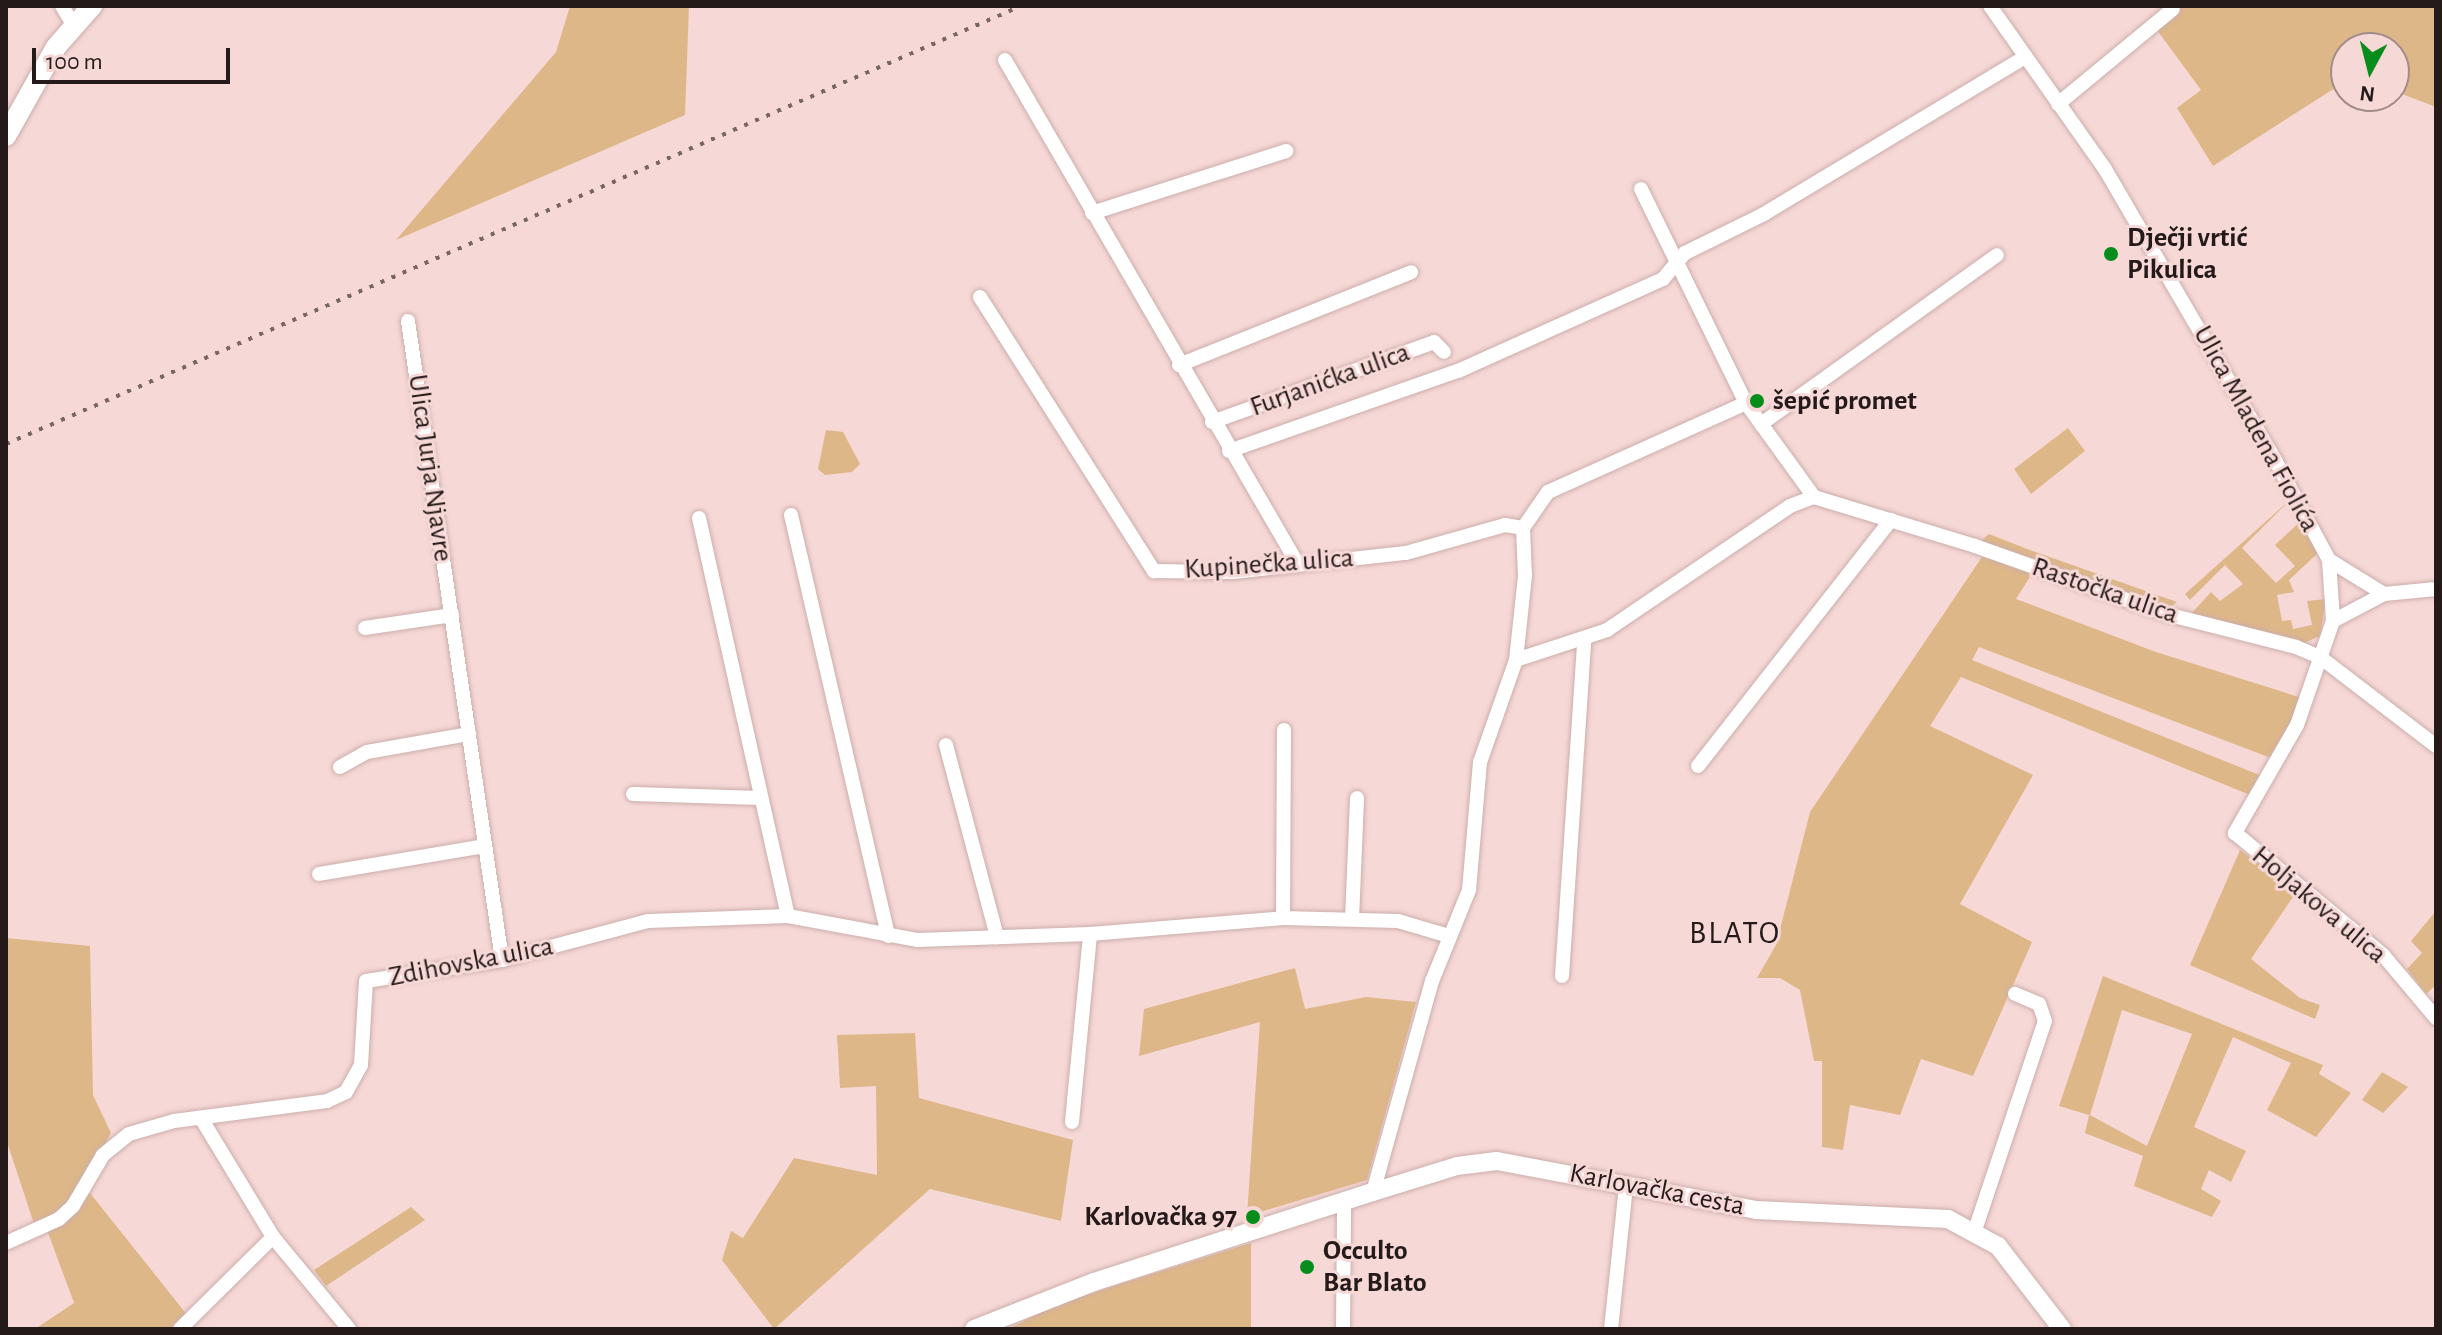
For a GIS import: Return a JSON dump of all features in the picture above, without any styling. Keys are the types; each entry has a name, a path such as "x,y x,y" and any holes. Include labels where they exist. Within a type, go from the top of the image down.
{"main road":[{"path":"6,136 73,24 92,6"}],"street":[{"path":"62,6 73,24"},
{"name":"Ulica Mladena Fiolića","path":"1990,6 2134,215 2329,560 2333,621"},
{"path":"2058,104 2173,9"},
{"path":"1675,264 1685,253 1764,214 2024,58"},
{"name":"Furjanićka ulica","path":"1005,60 1212,422 1296,561"},
{"path":"1092,213 1286,151"},
{"path":"1516,660 1584,642 1662,596 1790,506 1814,497 1746,403 1675,264 1641,189"},
{"path":"1761,424 1997,255"},
{"name":"Furjanićka ulica","path":"1229,451 1458,371 1663,279 1675,264"},
{"path":"1179,365 1411,272"},
{"name":"Kupinečka ulica","path":"980,297 1154,571 1233,572 1296,561 1406,553 1505,525 1523,528"},
{"name":"Ulica Jurja Njavre","path":"408,321 502,960"},
{"name":"Furjanićka ulica","path":"1212,422 1434,342 1444,352"},
{"path":"1373,1192 1449,936 1469,890 1485,738 1516,660 1525,576 1523,528 1548,492 1746,403"},
{"name":"Rastočka ulica","path":"1814,497 1891,520 2166,614 2320,657"},
{"path":"791,515 888,936"},
{"path":"699,518 788,916"},
{"path":"1698,766 1891,520"},
{"name":"Ulica Mladena Fiolića","path":"2329,560 2384,594"},
{"path":"2333,621 2384,594 2436,589"},
{"path":"365,628 452,615"},
{"name":"Holjakova ulica","path":"2333,621 2297,725 2235,833 2384,956 2436,1018"},
{"path":"1562,976 1584,642"},
{"path":"2320,657 2436,746"},
{"path":"1283,918 1284,730"},
{"path":"340,767 367,752 469,734"},
{"path":"946,745 997,937"},
{"path":"633,794 761,798"},
{"path":"1352,919 1357,798"},
{"path":"319,874 485,846"},
{"name":"Zdihovska ulica","path":"201,1118 338,1097 359,1074 366,981 502,960 648,921 788,916 888,936 997,937 1090,934 1283,918 1352,919 1398,921 1449,936"},
{"path":"1072,1122 1090,934"},
{"path":"1975,1230 2045,1021 2039,1004 2015,994"},
{"path":"6,1243 59,1219 73,1206 118,1140 201,1118 273,1237 349,1329"},
{"name":"Karlovačka cesta","path":"974,1329 1094,1282 1373,1192 1457,1166 1497,1161 1756,1210 1919,1216 1975,1230 2010,1259 2062,1329"},
{"path":"1611,1329 1626,1186"},
{"path":"1343,1329 1344,1202"},
{"path":"180,1329 273,1237"}],"shaded area":[{"path":"570,6 689,6 685,115 396,240 556,52"},
{"path":"2175,6 2436,6 2436,107 2410,97 2410,32 2330,32 2330,91 2213,166 2177,108 2201,90 2157,30"},
{"path":"2068,428 2085,451 2031,494 2014,469"},
{"path":"826,430 843,432 860,464 852,472 825,475 818,469"},
{"path":"2292,498 2242,548 2276,583 2295,566 2275,545 2303,519 2319,552 2289,580 2294,592 2277,595 2282,621 2291,620 2293,629 2312,625 2307,601 2326,599 2320,636 2304,643 2191,614 2211,592 2220,601 2243,584 2225,565 2190,600 2185,594"},
{"path":"1989,534 2177,602 2168,609 1975,546"},
{"path":"1982,557 2033,572 2016,599 2156,652 2302,698 2295,720 2271,758 1979,647 1972,660 2262,776 2250,795 1961,677 1930,726 2033,775 1960,904 2032,942 1973,1076 1921,1059 1900,1115 1850,1105 1843,1150 1822,1147 1822,1061 1814,1061 1800,990 1780,978 1757,978 1776,945 1810,812"},
{"path":"2240,850 2297,891 2251,959 2300,998 2320,1005 2315,1019 2190,965"},
{"path":"2436,911 2436,985 2426,994 2407,969 2422,953 2411,941"},
{"path":"6,938 90,946 93,1095 111,1133 72,1204 35,1227 6,1139"},
{"path":"1295,968 1305,1009 1366,997 1416,1002 1367,1180 1247,1216 1260,1022 1139,1056 1144,1009"},
{"path":"2103,976 2323,1065 2319,1074 2351,1093 2316,1137 2267,1110 2291,1063 2233,1037 2194,1127 2246,1151 2231,1182 2209,1170 2201,1189 2221,1201 2212,1217 2134,1186 2143,1156 2085,1133 2089,1115 2059,1106","holes":["2122,1010 2192,1034 2147,1146 2090,1115"]},
{"path":"915,1033 919,1098 1073,1140 1061,1221 930,1189 774,1329 722,1260 731,1231 743,1238 794,1158 877,1175 876,1086 840,1088 837,1035"},
{"path":"2382,1072 2408,1087 2383,1113 2362,1100"},
{"path":"90,1193 188,1316 176,1329 35,1329 74,1303 47,1230 68,1218"},
{"path":"411,1207 425,1220 326,1286 314,1270"},
{"path":"1251,1243 1251,1329 1010,1328 1057,1304"}],"railway":[{"path":"6,444 1021,6"}],"place":[{"name":"Dječji vrtić Pikulica","path":"2111,254"},
{"name":"šepić promet","path":"1757,401"},
{"name":"Karlovačka 97","path":"1253,1217"},
{"name":"Occulto Bar Blato","path":"1307,1267"}],"district":[{"name":"BLATO","path":"1735,933"}]}
